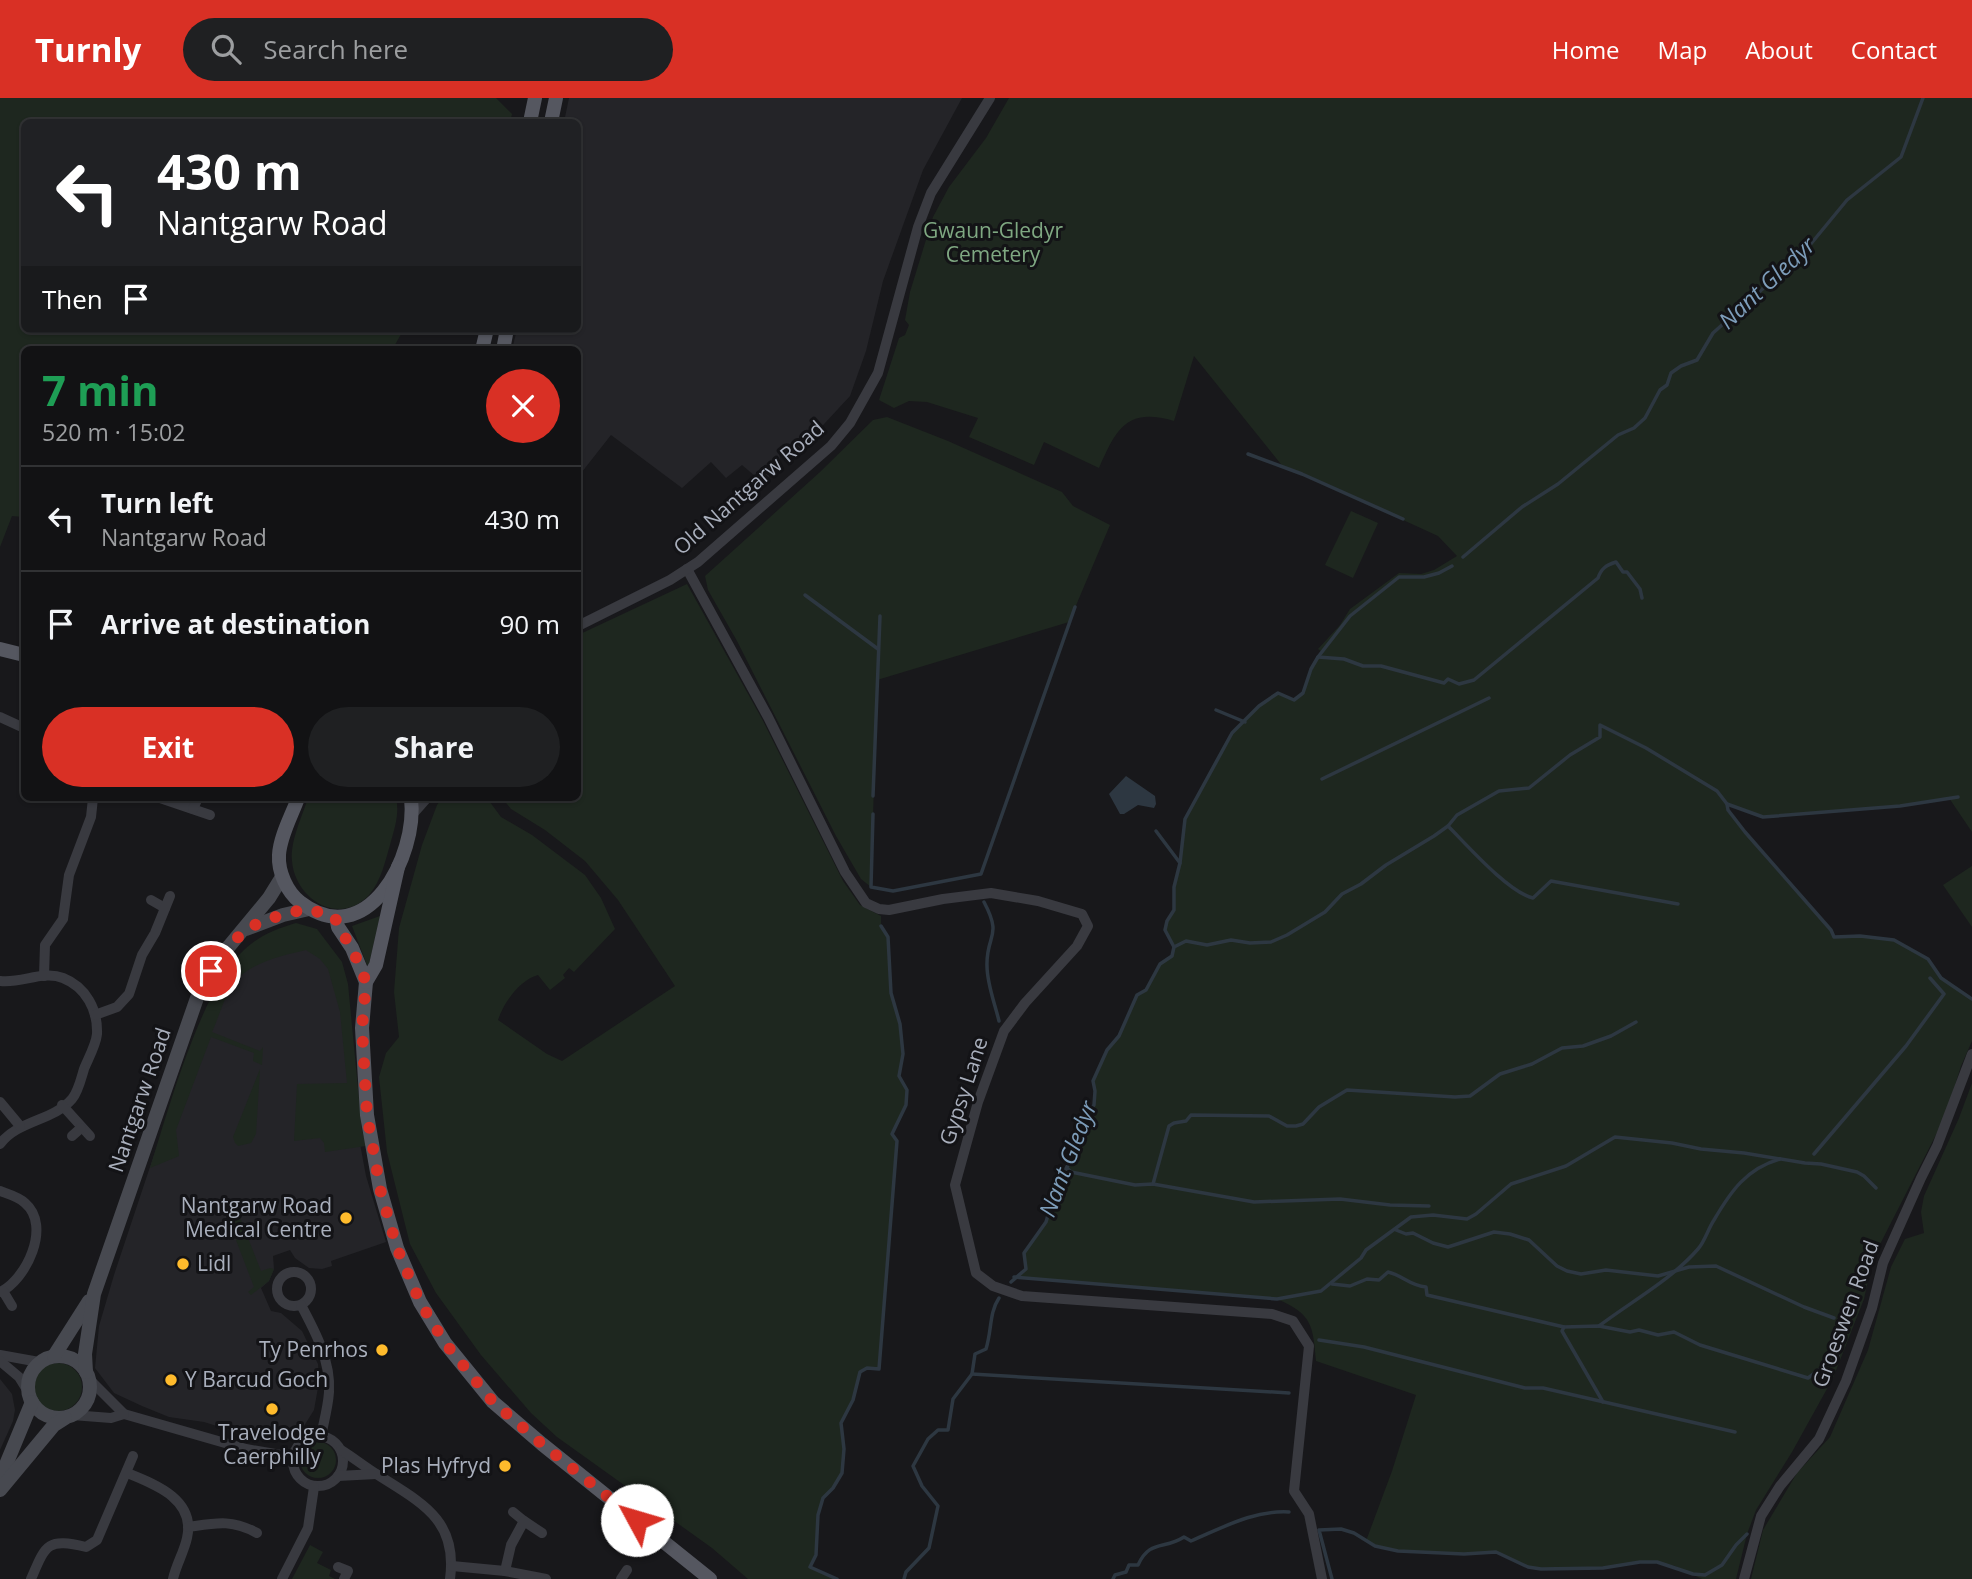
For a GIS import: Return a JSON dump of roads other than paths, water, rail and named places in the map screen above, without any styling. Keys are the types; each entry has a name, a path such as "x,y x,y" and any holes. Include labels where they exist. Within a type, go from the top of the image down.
{"main road":[{"path":"531,119 535,98"},
{"path":"552,119 556,98"},
{"path":"0,649 21,654"},
{"path":"411,801 412,815 376,965 366,982 362,1028 367,1115 380,1189 397,1248 420,1302 445,1343 493,1402 710,1579"},
{"path":"293,802 279,854 282,877 295,898 309,909 328,918 347,916 368,907 383,892 398,867"},
{"name":"Nantgarw Road","path":"87,1376 85,1354 94,1294 197,998 218,960 282,877"},
{"path":"244,929 309,909"},
{"path":"335,917 366,982"},
{"name":"Nantgarw Road","path":"54,1356 94,1294"},
{"path":"0,1479 29,1396 28,1379 39,1362 54,1356 77,1361 87,1376 89,1396 84,1405 54,1425 0,1490"},
{"path":"29,1396 45,1415 69,1416"}],"street":[{"name":"Old Nantgarw Road","path":"581,625 687,569 824,452 859,410 884,357 926,206 990,98"},
{"name":"Gypsy Lane","path":"687,569 768,717 845,872 866,903 889,910 943,899 991,894 1038,901 1082,914 1088,926 1077,946 1025,1003 1004,1031 978,1102 955,1185 976,1273 993,1286 1022,1296 1272,1314 1293,1321 1309,1346 1294,1491 1309,1514 1322,1579"},
{"path":"0,717 21,727"},
{"path":"44,976 46,945 63,919 69,875 91,817 93,801"},
{"path":"169,801 211,815"},
{"path":"194,809 197,801"},
{"path":"412,815 424,801"},
{"path":"95,1015 117,1007 129,994 142,955 155,933 170,896"},
{"path":"151,900 165,908"},
{"path":"0,981 44,976 62,977 88,997 95,1015 97,1036 72,1099 20,1126 0,1144"},
{"name":"Groeswen Road","path":"1744,1579 1761,1516 1780,1486 1819,1439 1846,1381 1872,1308 1884,1263 1937,1146 1972,1054"},
{"path":"0,1102 20,1126"},
{"path":"62,1105 90,1136"},
{"path":"72,1136 81,1128"},
{"path":"0,1191 25,1202 37,1223 38,1234 20,1276 12,1286 2,1292 12,1306"},
{"path":"301,1304 313,1328 328,1372 329,1392 321,1436"},
{"path":"0,1355 39,1362"},
{"path":"0,1361 19,1377 29,1396"},
{"path":"87,1376 124,1414 246,1449 293,1457"},
{"path":"69,1416 111,1418 124,1414"},
{"path":"341,1450 344,1462 338,1476 326,1485 314,1487 306,1484 295,1473 293,1457 299,1443 306,1438 331,1438 341,1450 424,1505 437,1518 449,1543 452,1566 450,1579"},
{"path":"31,1579 42,1553 51,1545 67,1542 86,1547 97,1540 133,1456"},
{"path":"127,1473 160,1487 181,1507 188,1527 173,1579"},
{"path":"338,1476 376,1474"},
{"path":"282,1579 308,1528 314,1487"},
{"path":"513,1512 542,1533"},
{"path":"505,1572 511,1545 524,1521"},
{"path":"188,1527 223,1522 244,1526 257,1533"},
{"path":"452,1566 546,1579"},
{"path":"338,1567 348,1572 344,1579"}],"waterway":[{"name":"Nant Gledyr","path":"1463,557 1522,507 1558,484 1618,435 1634,428 1645,418 1660,390 1667,385 1671,373 1697,360 1713,333 1805,251 1847,200 1901,157 1923,98"},
{"path":"1248,454 1302,474 1403,519"},
{"path":"1318,657 1344,659 1363,666 1381,666 1444,683 1448,679 1459,684 1474,680 1598,578 1609,564 1616,562 1623,572 1627,572 1640,589 1642,598"},
{"name":"Nant Gledyr","path":"1011,1282 1026,1269 1024,1253 1046,1222 1057,1184 1075,1153 1081,1123 1094,1105 1093,1081 1107,1050 1119,1036 1137,995 1146,990 1160,964 1172,956 1174,947 1165,930 1174,910 1174,887 1185,819 1232,733 1259,706 1278,693 1294,700 1303,693 1318,657 1350,616 1399,577 1424,577 1452,566"},
{"path":"805,595 878,649"},
{"path":"873,814 871,887 893,891 981,874 1075,607"},
{"path":"873,796 880,616"},
{"path":"1322,779 1489,698"},
{"path":"1216,710 1245,722"},
{"path":"1174,947 1186,941 1207,945 1231,940 1271,942 1287,935 1325,912 1342,894 1434,836 1457,815 1499,791 1529,788 1570,755 1600,737 1600,725 1646,748 1717,791 1745,832 1831,930 1834,937 1860,936 1894,940 1928,959 1941,978 1972,999"},
{"path":"1727,804 1763,817 1900,806 1958,797"},
{"path":"1448,826 1500,878 1533,898 1551,881 1678,904"},
{"path":"1156,831 1180,863"},
{"path":"984,902 993,930 987,956 987,973 999,1021"},
{"path":"837,1579 810,1567 816,1555 818,1515 823,1498 842,1473 844,1449 841,1423 853,1400 860,1372 867,1368 879,1369 897,1141 892,1134 906,1105 907,1090 899,1076 903,1054 900,1024 891,993 888,937 881,926"},
{"path":"1814,1154 1906,1046 1944,994 1930,978"},
{"path":"1153,1184 1169,1126 1186,1121 1191,1115 1269,1116 1287,1126 1296,1126 1303,1124 1319,1107 1347,1090 1470,1096 1500,1074 1532,1064 1562,1048 1583,1046 1611,1036 1636,1022"},
{"path":"1014,1277 1277,1299 1321,1291 1361,1258 1366,1250 1411,1217 1433,1215 1467,1219 1511,1184 1566,1166 1615,1137 1821,1164 1857,1172 1876,1188"},
{"path":"1599,1326 1664,1280 1687,1260 1700,1246 1720,1209 1741,1182 1768,1163 1780,1159"},
{"path":"1067,1168 1071,1172 1135,1185 1153,1184 1254,1202 1340,1199 1429,1206"},
{"path":"1396,1230 1406,1234 1413,1233 1448,1247 1494,1232 1510,1234 1529,1240 1557,1266 1581,1274 1606,1270 1658,1276 1689,1267 1716,1266 1834,1318"},
{"path":"1332,1284 1350,1286 1367,1279 1379,1280 1388,1272 1415,1285 1426,1287 1427,1295 1564,1327 1599,1326 1658,1335 1674,1332 1700,1345 1808,1378 1838,1356"},
{"name":"Nant Gledyr","path":"904,1579 906,1572 929,1548 938,1506 922,1486 913,1466 928,1439 938,1430 948,1430 953,1399 972,1374 975,1354 986,1349 999,1298"},
{"path":"1564,1327 1562,1331 1603,1402"},
{"path":"1319,1340 1364,1347 1525,1388 1543,1388 1735,1432"},
{"path":"972,1374 1289,1393"},
{"path":"1113,1579 1115,1575 1126,1572 1129,1565 1138,1565 1147,1551 1153,1548 1184,1537 1191,1541 1251,1517 1289,1512"},
{"path":"1332,1579 1319,1530 1341,1529 1354,1533 1375,1546 1398,1551 1464,1554 1496,1552 1528,1567 1541,1569 1603,1568 1657,1562 1693,1574 1705,1575 1722,1565 1747,1534"}],"place":[{"name":"Nantgarw Road Medical Centre","path":"346,1218"},
{"name":"Lidl","path":"183,1264"},
{"name":"Ty Penrhos","path":"382,1350"},
{"name":"Y Barcud Goch","path":"171,1380"},
{"name":"Travelodge Caerphilly","path":"272,1409"},
{"name":"Plas Hyfryd","path":"505,1466"}],"park label":[{"name":"Gwaun-Gledyr Cemetery","path":"993,243"}]}
